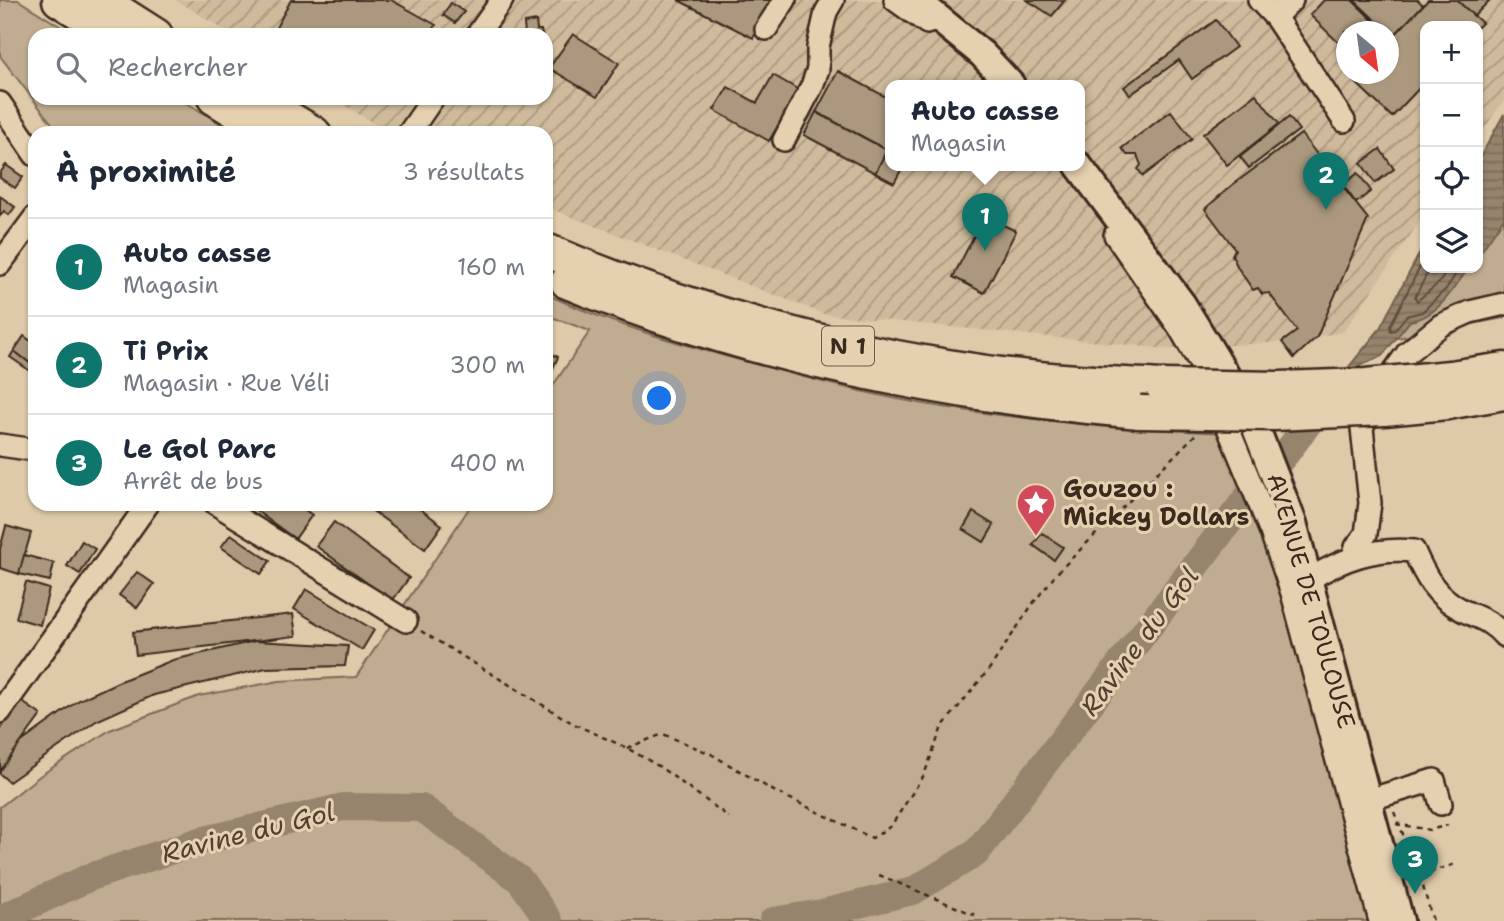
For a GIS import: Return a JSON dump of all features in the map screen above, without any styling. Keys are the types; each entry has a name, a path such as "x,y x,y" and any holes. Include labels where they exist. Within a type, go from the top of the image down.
{"highway":[{"path":"59,0 104,28"},
{"path":"101,0 145,28"},
{"path":"225,105 260,126"},
{"path":"268,105 302,126"},
{"name":"N 1","path":"553,253 592,270 721,314 881,354 987,372 1084,382 1162,386 1280,388 1366,384 1504,393"},
{"name":"N 1","path":"553,277 720,336 827,364 886,377 1012,398 1140,412 1274,414 1384,409 1504,369"},
{"path":"1448,389 1504,399"}],"main road":[{"path":"916,0 982,54 1007,80"},
{"name":"AVENUE DE TOULOUSE","path":"1082,171 1182,304 1252,418 1275,509 1310,579 1378,797 1400,921"}],"street":[{"path":"766,29 785,0"},
{"path":"784,139 818,69 818,47 826,12 833,0"},
{"path":"895,0 922,19 991,80"},
{"path":"1259,0 1275,18 1345,121"},
{"path":"1275,18 1292,0"},
{"path":"481,28 497,2"},
{"path":"0,103 28,145"},
{"path":"414,126 428,105"},
{"path":"1068,171 1180,327 1204,370 1240,454 1275,509 1292,593 1380,921"},
{"path":"3,252 28,225"},
{"path":"1353,557 1356,547 1366,534 1370,503 1362,428 1378,392 1408,352 1441,325 1470,312 1504,304"},
{"path":"0,445 28,449"},
{"path":"0,712 143,511"},
{"path":"227,511 406,621"},
{"path":"1310,579 1333,564 1353,557 1394,549 1413,551 1429,584 1459,609 1495,624 1504,636"},
{"path":"1378,797 1434,780 1441,804"}],"path":[{"path":"627,748 663,734 710,754 772,790 872,838 891,826 923,775 942,727 990,668 1058,572 1145,483 1222,412"},
{"path":"406,621 574,724 627,748 660,767 729,817"},
{"path":"1378,797 1397,823 1420,876 1433,921"},
{"path":"1387,825 1397,823 1430,830 1448,825"},
{"path":"1407,880 1458,863"},
{"path":"878,875 975,915"}],"shaded area":[{"path":"0,0 18,0 63,28 28,28 28,93 0,56"},
{"path":"176,0 1504,0 1504,100 1483,131 1483,21 1420,21 1420,221 1343,332 1282,342 1169,349 824,314 553,210 553,126 378,126 344,105 553,105 553,28 221,28"},
{"path":"38,105 190,105 224,126 54,126"},
{"path":"1504,193 1504,318 1392,339 1442,273 1483,273 1483,220"},
{"path":"553,297 595,315 671,340 811,379 897,399 1041,420 1247,434 1297,617 1373,921 0,921 0,807 41,775 110,730 199,696 279,681 356,677 467,511 553,511 553,386 590,331 553,318"}],"water":[{"path":"1504,114 1504,218 1483,249 1483,210 1483,152"},
{"path":"1420,252 1420,273 1465,273 1437,308 1410,321 1382,356 1344,373 1379,330"}],"building":[{"path":"291,0 391,0 436,25 434,28 276,28"},
{"path":"678,0 772,0 753,38"},
{"path":"1027,0 1065,0 1052,16"},
{"path":"1324,0 1352,0 1374,21 1336,21 1336,40 1310,15"},
{"path":"1354,0 1418,0 1423,5 1399,31 1399,21 1376,21"},
{"path":"1428,0 1457,0 1480,21 1420,21 1420,87 1392,117 1357,84 1399,84 1399,30"},
{"path":"1457,0 1490,0 1474,16"},
{"path":"451,3 464,12 455,23 443,15"},
{"path":"1216,20 1236,47 1192,79 1179,60 1130,95 1124,87"},
{"path":"536,21 537,28 524,28 524,23"},
{"path":"573,34 619,63 597,97 553,70 553,62"},
{"path":"838,71 885,96 885,149 816,112"},
{"path":"773,75 799,90 769,141 714,110 728,87 757,103"},
{"path":"1256,94 1279,124 1227,165 1203,134"},
{"path":"1171,111 1192,139 1143,176 1138,169 1141,165 1137,155 1127,155 1122,148"},
{"path":"816,112 885,149 885,154 875,173 804,135"},
{"path":"1289,117 1299,130 1249,168 1240,157"},
{"path":"1301,134 1368,219 1317,337 1294,358 1282,342 1297,331 1269,293 1262,294 1258,288 1253,290 1232,255 1235,249 1205,209 1231,186"},
{"path":"1380,149 1394,169 1375,183 1361,163"},
{"path":"885,154 885,171 901,171 894,183 875,173"},
{"path":"6,165 23,177 15,188 0,178"},
{"path":"1358,173 1371,191 1356,203 1343,185"},
{"path":"0,196 15,207 9,215 4,211 0,216"},
{"path":"984,216 1016,231 984,293 953,277"},
{"path":"24,336 28,339 28,362 14,351"},
{"path":"14,351 28,362 28,370 10,357"},
{"path":"553,354 558,357 553,368"},
{"path":"257,511 307,511 312,515 295,539"},
{"path":"373,511 423,511 442,525 425,549"},
{"path":"973,512 994,525 984,542 963,529"},
{"path":"334,522 409,578 392,601 316,546"},
{"path":"6,526 31,533 19,574 0,568 0,549"},
{"path":"1042,533 1063,547 1054,560 1033,545"},
{"path":"231,534 270,561 261,574 221,547"},
{"path":"82,541 95,549 80,574 67,566"},
{"path":"24,555 54,563 50,581 19,574"},
{"path":"137,572 154,584 137,608 119,595"},
{"path":"26,582 49,589 40,625 16,618"},
{"path":"306,589 374,630 362,650 294,609"},
{"path":"293,614 296,636 136,655 133,632"},
{"path":"255,641 348,646 345,666 266,668 154,695 96,721 9,782 0,774 20,743 79,700 173,660"},
{"path":"21,701 41,715 0,771 0,729"}],"waterway":[{"name":"Ravine du Gol","path":"773,921 822,913 913,891 976,853 1247,498 1287,452 1327,398"},
{"name":"Ravine du Gol","path":"0,919 90,877 200,841 343,807 422,808 520,880 549,921"}],"place":[{"name":"Ti Prix","path":"1326,210"},
{"name":"Auto casse","path":"985,251"},
{"name":"Gouzou : Mickey Dollars","path":"1036,537"},
{"name":"Le Gol Parc","path":"1415,894"}]}
